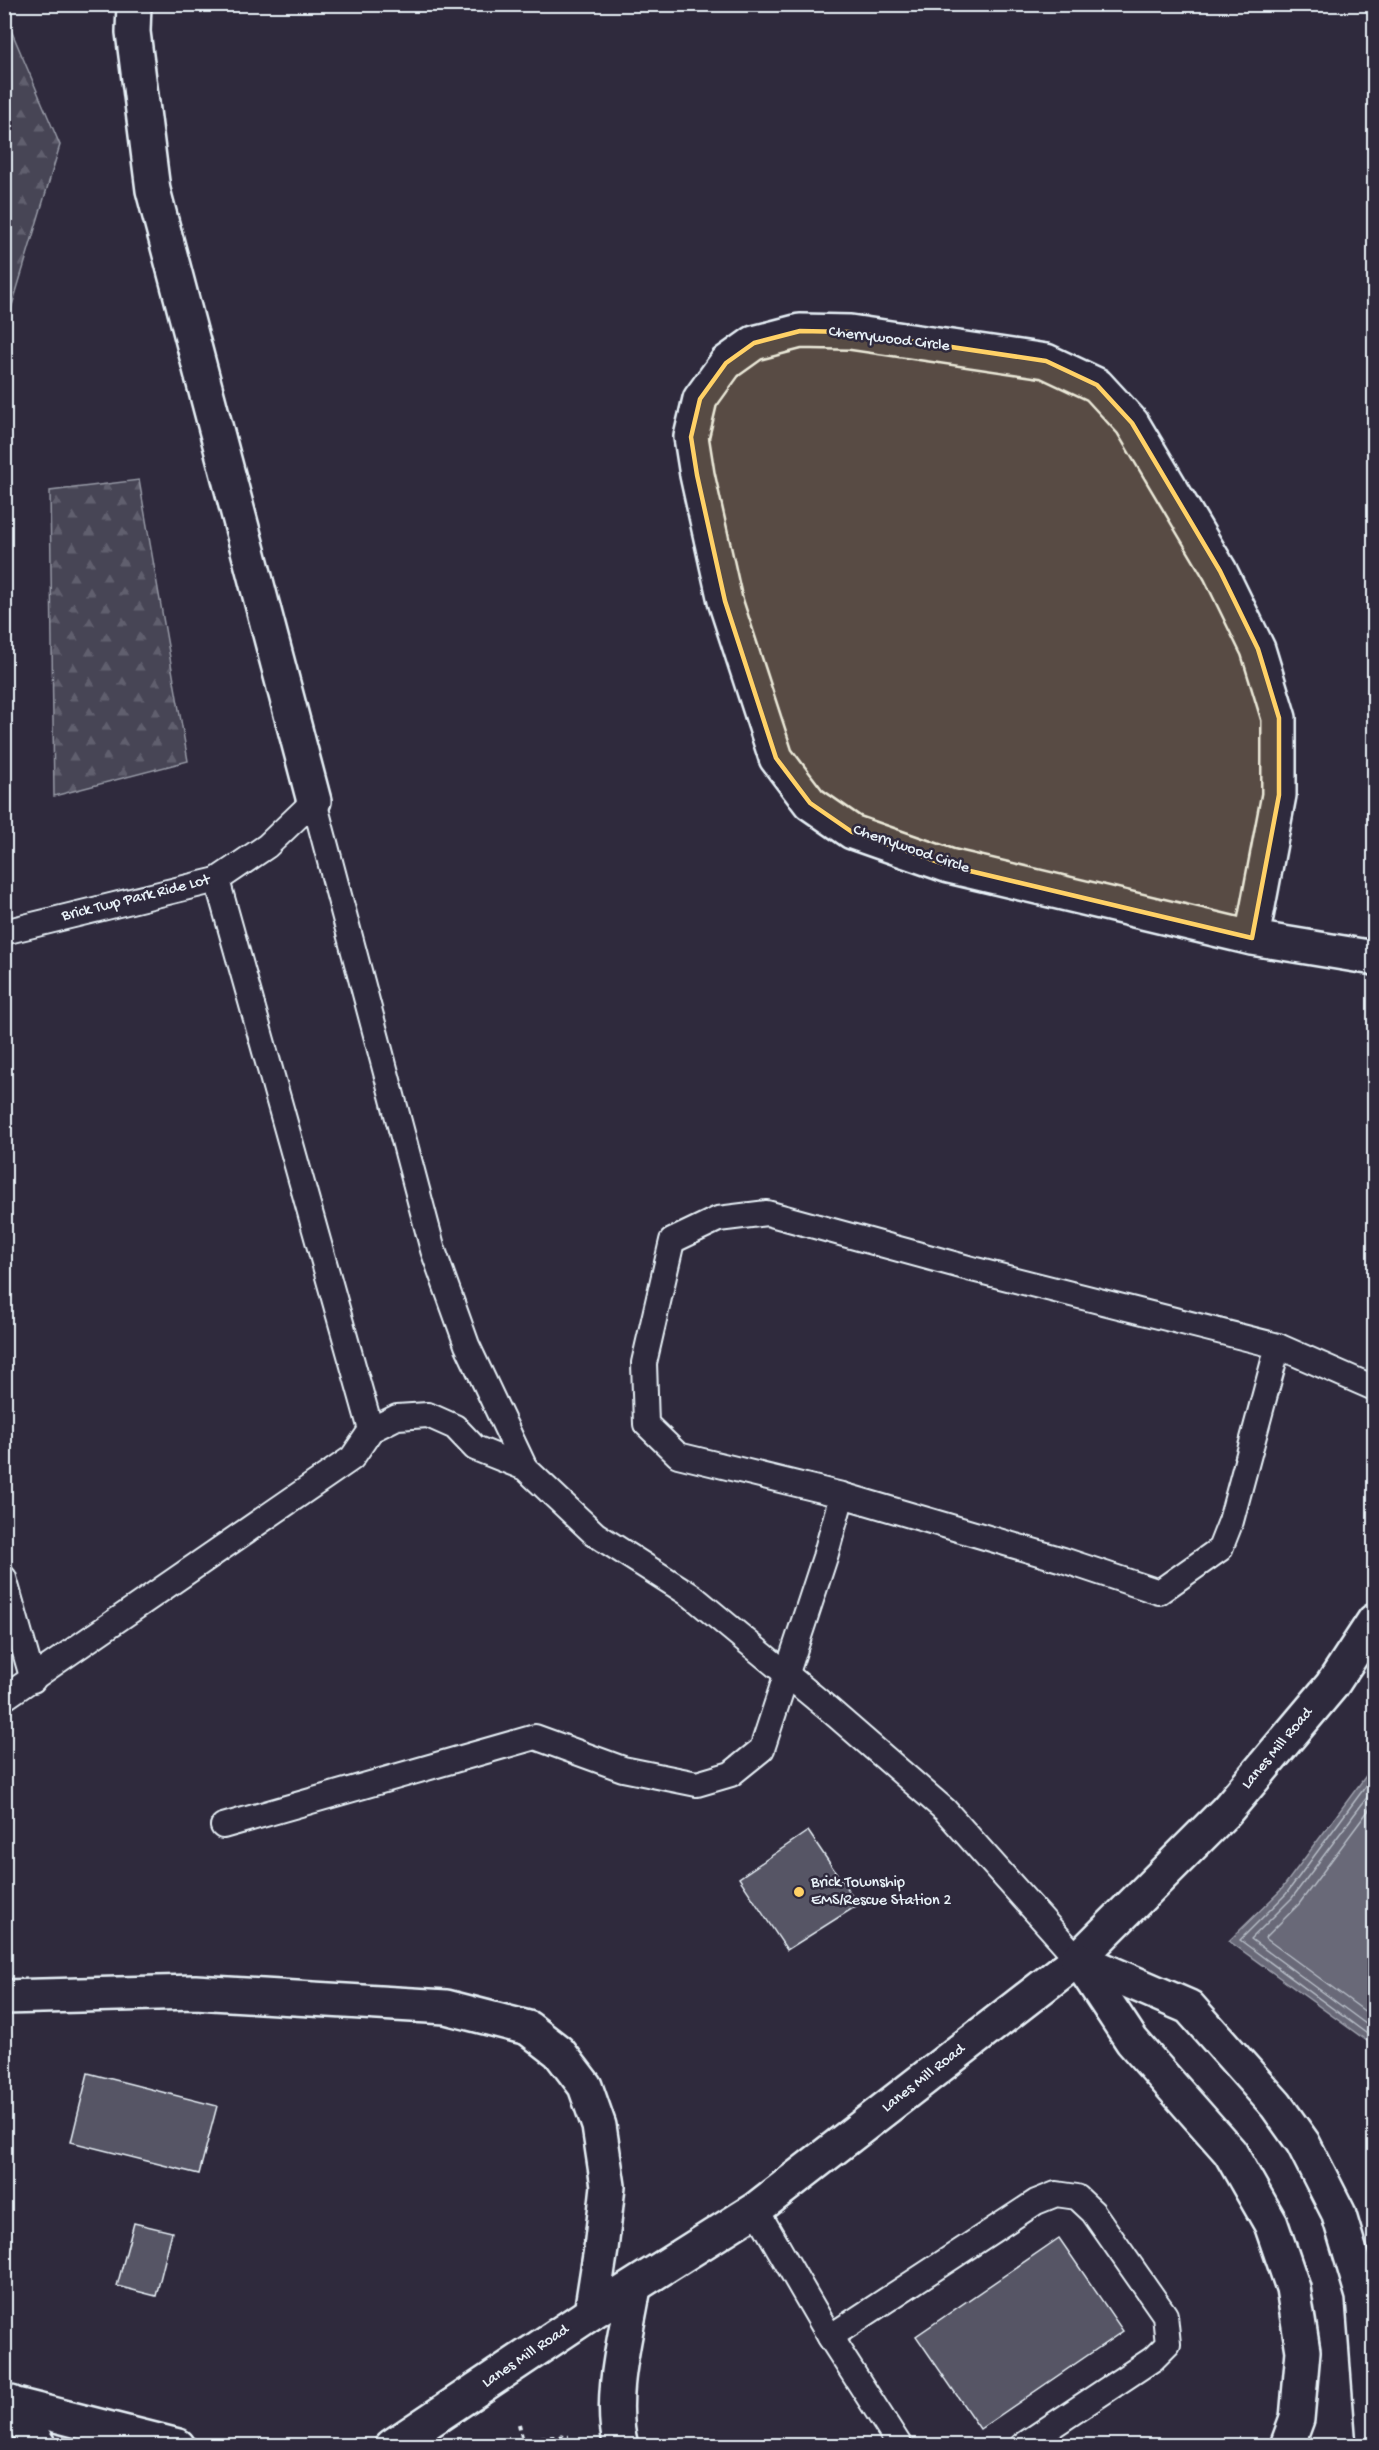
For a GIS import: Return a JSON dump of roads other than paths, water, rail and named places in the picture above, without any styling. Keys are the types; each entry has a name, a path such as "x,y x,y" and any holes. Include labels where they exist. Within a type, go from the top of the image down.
{"main road":[{"path":"134,4 133,32 153,190 314,801"},
{"name":"Cherrywood Circle","path":"1252,938 1279,795 1279,718 1258,649 1220,571 1132,423 1097,385 1046,361 850,332 800,331 754,343 726,363 700,399 691,437 697,475 725,601 776,758 810,803 852,832 949,866 1252,938 1374,958"},
{"name":"Lanes Mill Road","path":"392,2445 591,2313 756,2209 1078,1959 1226,1811 1332,1685 1374,1621"},
{"path":"1078,1959 1189,2007 1276,2105 1303,2143 1338,2212 1363,2296 1374,2440"},
{"path":"1078,1959 1129,2038 1230,2152 1271,2224 1293,2288 1303,2352 1297,2419 1287,2445"},
{"path":"4,1997 195,1992 446,2007 528,2028 559,2052 585,2086 599,2126 608,2186 602,2249 591,2313"},
{"path":"621,2445 616,2426 616,2401 634,2287"},
{"path":"8,2402 39,2445"},
{"path":"8,2402 178,2445"}],"lane":[{"name":"Brick Twp Park Ride Lot","path":"4,932 217,880 267,846 314,801"},
{"path":"314,801 433,1250 467,1345 525,1468"},
{"path":"217,880 371,1430"},
{"path":"1278,1346 1231,1521 1220,1549 1159,1592 1064,1560 842,1495 678,1455 646,1424 644,1363 672,1241 718,1219 766,1213 982,1272 1278,1346 1374,1388"},
{"path":"4,1698 352,1458 371,1430 397,1417 428,1415 455,1427 475,1448 525,1468 595,1533 692,1596 785,1673 945,1810 1078,1959"},
{"path":"223,1826 535,1737 622,1769 697,1784 730,1774 762,1749 785,1673 825,1557 842,1495"},
{"path":"4,1578 33,1680"},
{"path":"830,2337 1036,2202 1056,2193 1077,2197 1093,2212 1165,2315 1168,2344 1153,2359 1022,2445"},
{"path":"756,2209 830,2337 900,2445"}],"water":[{"path":"1374,1765 1374,2046 1229,1941 1281,1890"}],"place":[{"name":"Brick Township EMS/Rescue Station 2","path":"799,1892"}]}
